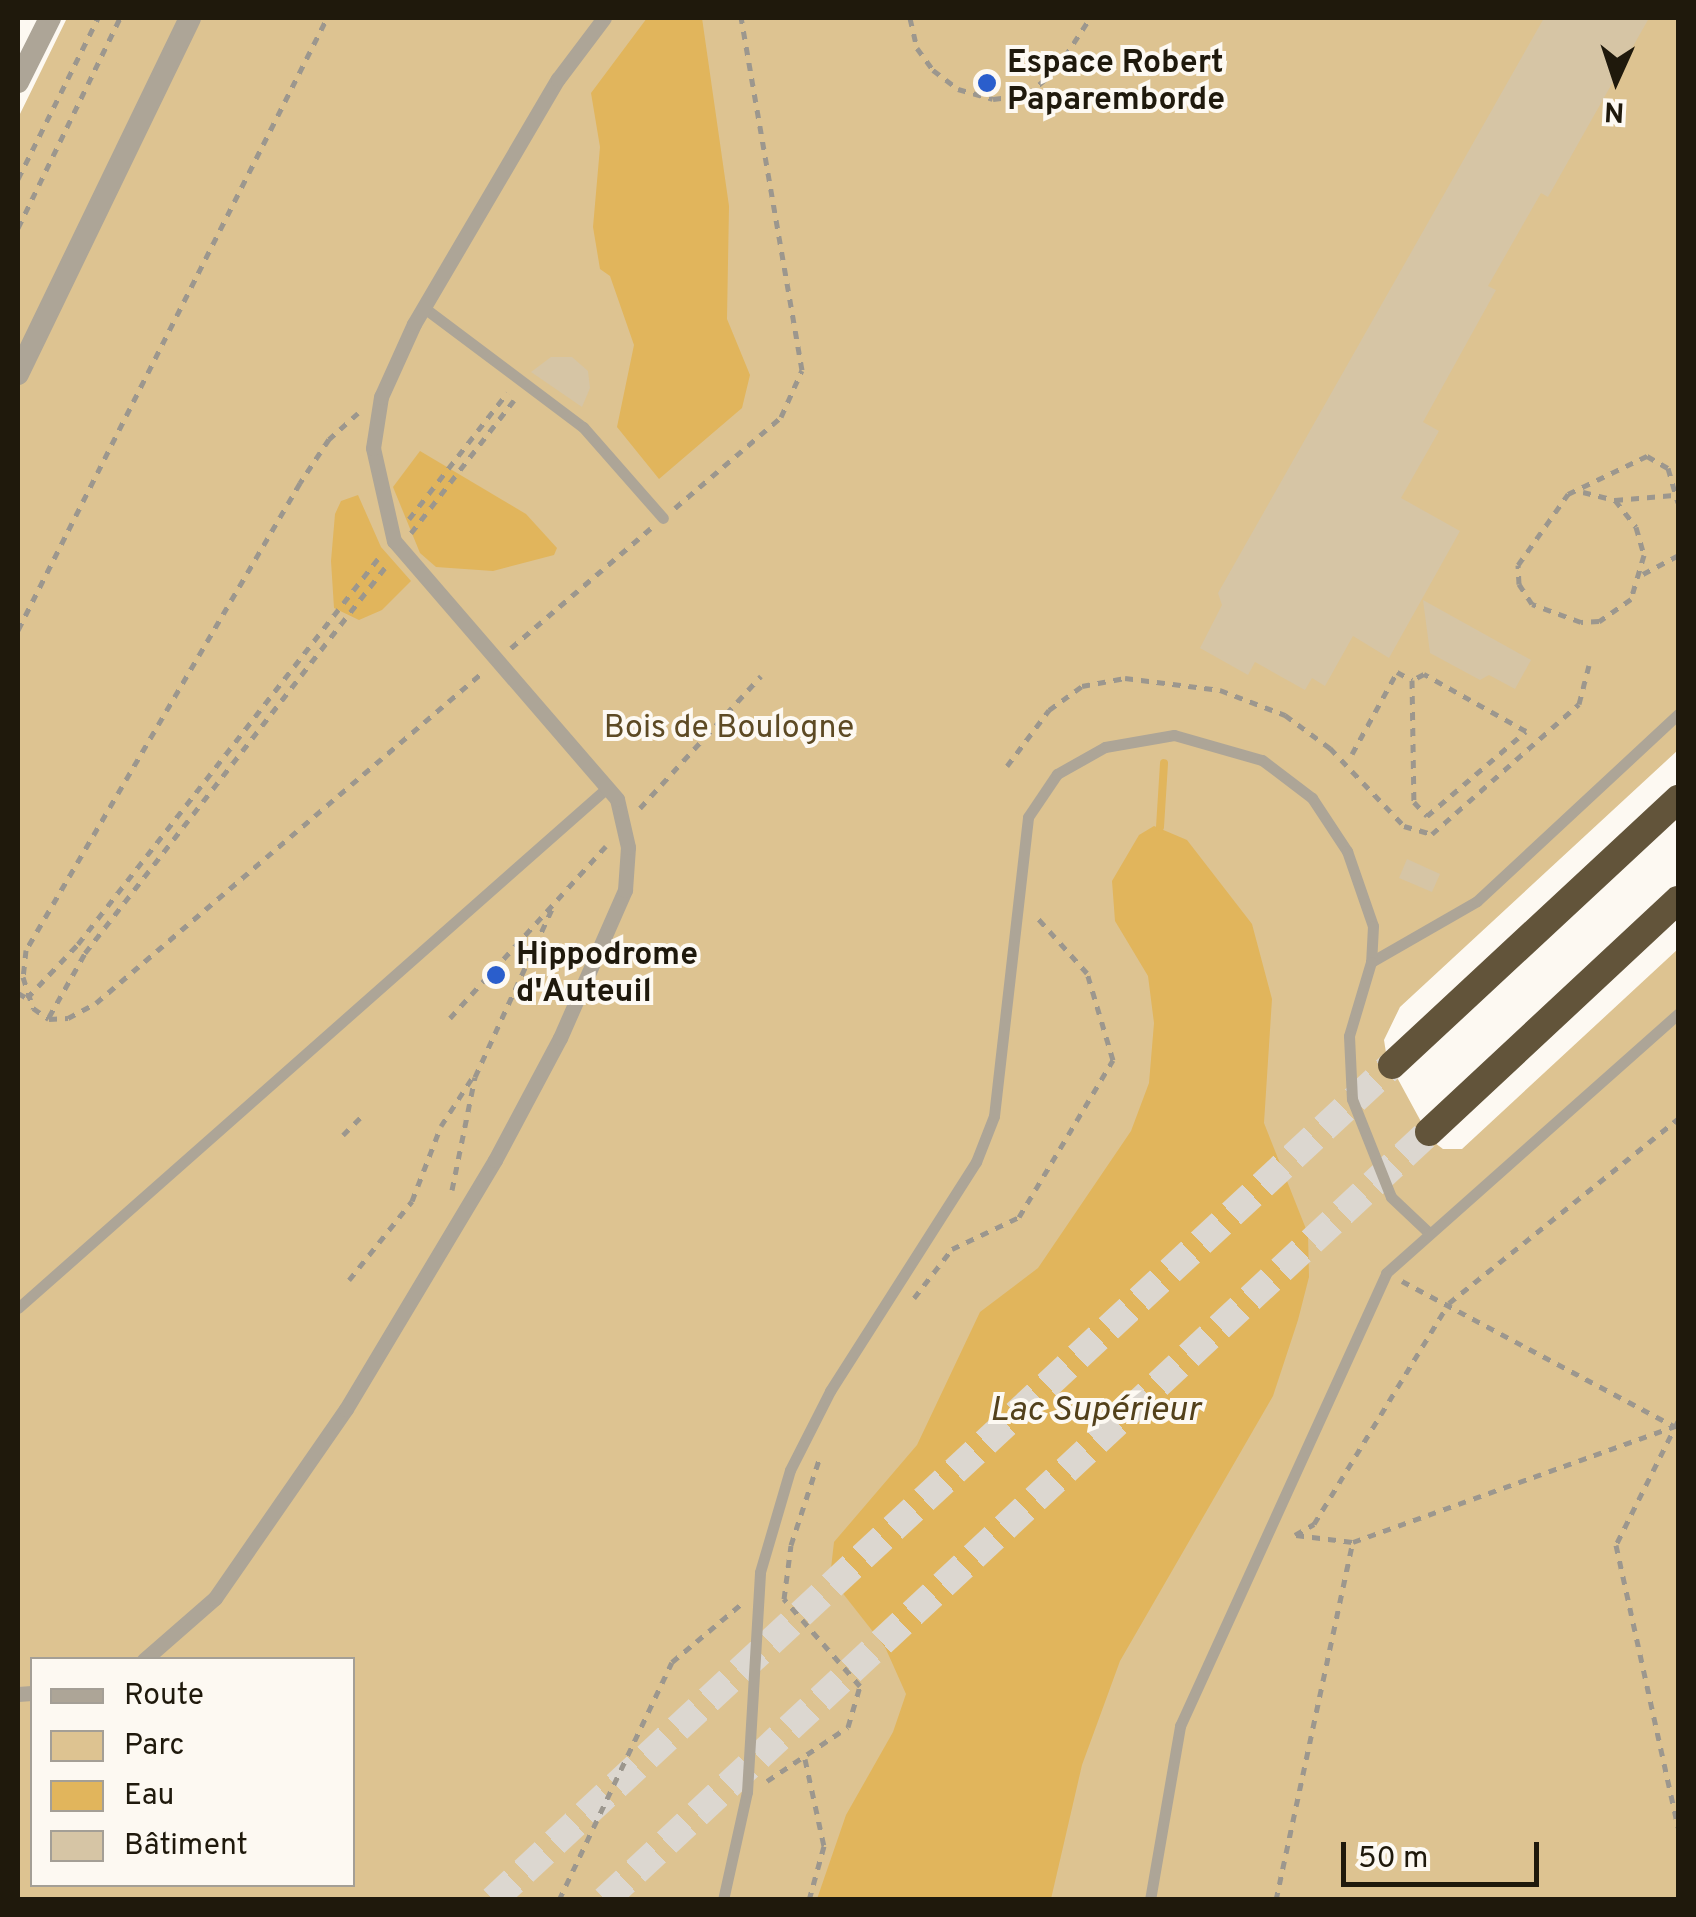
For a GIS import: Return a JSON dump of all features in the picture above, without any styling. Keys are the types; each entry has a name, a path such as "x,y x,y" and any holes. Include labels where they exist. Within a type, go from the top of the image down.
{"highway":[{"path":"1392,1065 1678,799"},
{"path":"1429,1132 1678,900"}],"street":[{"path":"18,82 50,18"},
{"path":"18,374 190,18"},
{"path":"147,1657 215,1598 346,1409 443,1252 560,1038 625,890 628,847 608,787 494,662 394,541 374,448 381,398 424,307 558,80 604,18"}],"lane":[{"path":"424,307 525,378 583,427 663,518"},
{"path":"1372,962 1477,902 1678,714"},
{"path":"722,1900 746,1792 758,1592 790,1470 822,1406 976,1162 994,1116 1028,817 1057,774 1137,737 1197,738 1262,760 1312,798 1360,880 1373,926 1372,962 1349,1036 1352,1098 1391,1197 1428,1232"},
{"path":"18,1308 608,787"},
{"path":"1150,1900 1180,1726 1386,1273 1678,1014"}],"path":[{"path":"18,179 98,18"},
{"path":"18,228 120,18"},
{"path":"18,630 327,18"},
{"path":"18,993 48,1019 68,1018 96,1003 781,417 802,370 741,18"},
{"path":"910,18 917,48 934,70 958,90 993,99 1027,95 1042,82 1090,18"},
{"path":"405,524 525,378"},
{"path":"410,534 525,378"},
{"path":"27,998 26,950 176,688 330,439 381,398"},
{"path":"1615,500 1640,536 1642,574 1631,599 1600,620 1560,618 1532,604 1519,584 1518,565 1556,503 1647,456 1668,468 1678,503"},
{"path":"1580,492 1615,500 1675,495"},
{"path":"27,998 78,944 384,551"},
{"path":"1642,574 1678,555"},
{"path":"48,1019 86,952 391,558"},
{"path":"1008,766 1049,710 1082,686 1125,678 1220,690 1285,715 1330,748 1404,826 1432,834 1451,824 1579,704 1589,665"},
{"path":"1352,754 1397,672 1412,680"},
{"path":"1424,674 1526,731 1427,816 1414,802 1412,680 1424,674"},
{"path":"906,1310 952,1249 1019,1218 1113,1060 1087,973 1018,899"},
{"path":"349,1280 412,1201 440,1126 478,1070 554,904"},
{"path":"448,1206 478,1070"},
{"path":"344,1134 365,1113"},
{"path":"1295,1534 1314,1524 1449,1303 1678,1119"},
{"path":"1386,1273 1677,1424"},
{"path":"1268,1531 1353,1542 1677,1424"},
{"path":"1677,1424 1616,1545 1678,1827"},
{"path":"784,1599 790,1544 824,1449"},
{"path":"1276,1900 1353,1542"},
{"path":"559,1900 672,1662 758,1592 784,1599 860,1686 848,1727 804,1759 746,1792"},
{"path":"804,1759 824,1846 809,1900"}],"green space":[{"name":"Bois de Boulogne","path":"67,18 1678,18 1678,750 1400,1007 1384,1040 1387,1059 1431,1140 1443,1149 1462,1149 1678,949 1678,1899 18,1899 18,118"}],"water":[{"path":"647,18 702,18 729,206 727,319 750,375 742,408 659,479 617,427 634,345 610,276 600,269 593,227 600,147 591,93"},
{"path":"420,451 526,514 557,548 554,555 493,571 436,567 420,553 393,487"},
{"path":"358,495 381,547 411,581 382,610 359,620 334,608 331,561 335,514 341,501"},
{"name":"Lac Supérieur","path":"1154,826 1187,840 1252,924 1272,999 1264,1123 1308,1234 1309,1277 1298,1320 1273,1396 1120,1661 1082,1765 1051,1899 817,1899 846,1815 893,1732 906,1694 885,1647 830,1577 834,1542 917,1445 980,1312 1038,1268 1131,1131 1149,1083 1154,1023 1148,976 1115,921 1112,881 1139,835"}],"building":[{"path":"1544,18 1649,18 1548,197 1541,193 1488,286 1496,290 1423,422 1439,431 1401,498 1460,531 1389,658 1353,636 1325,686 1312,678 1305,690 1255,662 1248,675 1200,648 1222,605 1218,593"},
{"path":"551,357 572,357 588,371 590,388 582,407 531,372"},
{"path":"1423,600 1531,660 1515,689 1489,675 1480,680 1430,653"},
{"path":"1407,859 1440,874 1432,892 1399,878"}],"waterway":[{"path":"1160,827 1164,763"}],"tunnel":[{"path":"493,1900 1392,1065"},
{"path":"605,1900 1429,1132"}],"place":[{"name":"Espace Robert Paparemborde","path":"987,83"},
{"name":"Hippodrome d'Auteuil","path":"496,975"}]}
